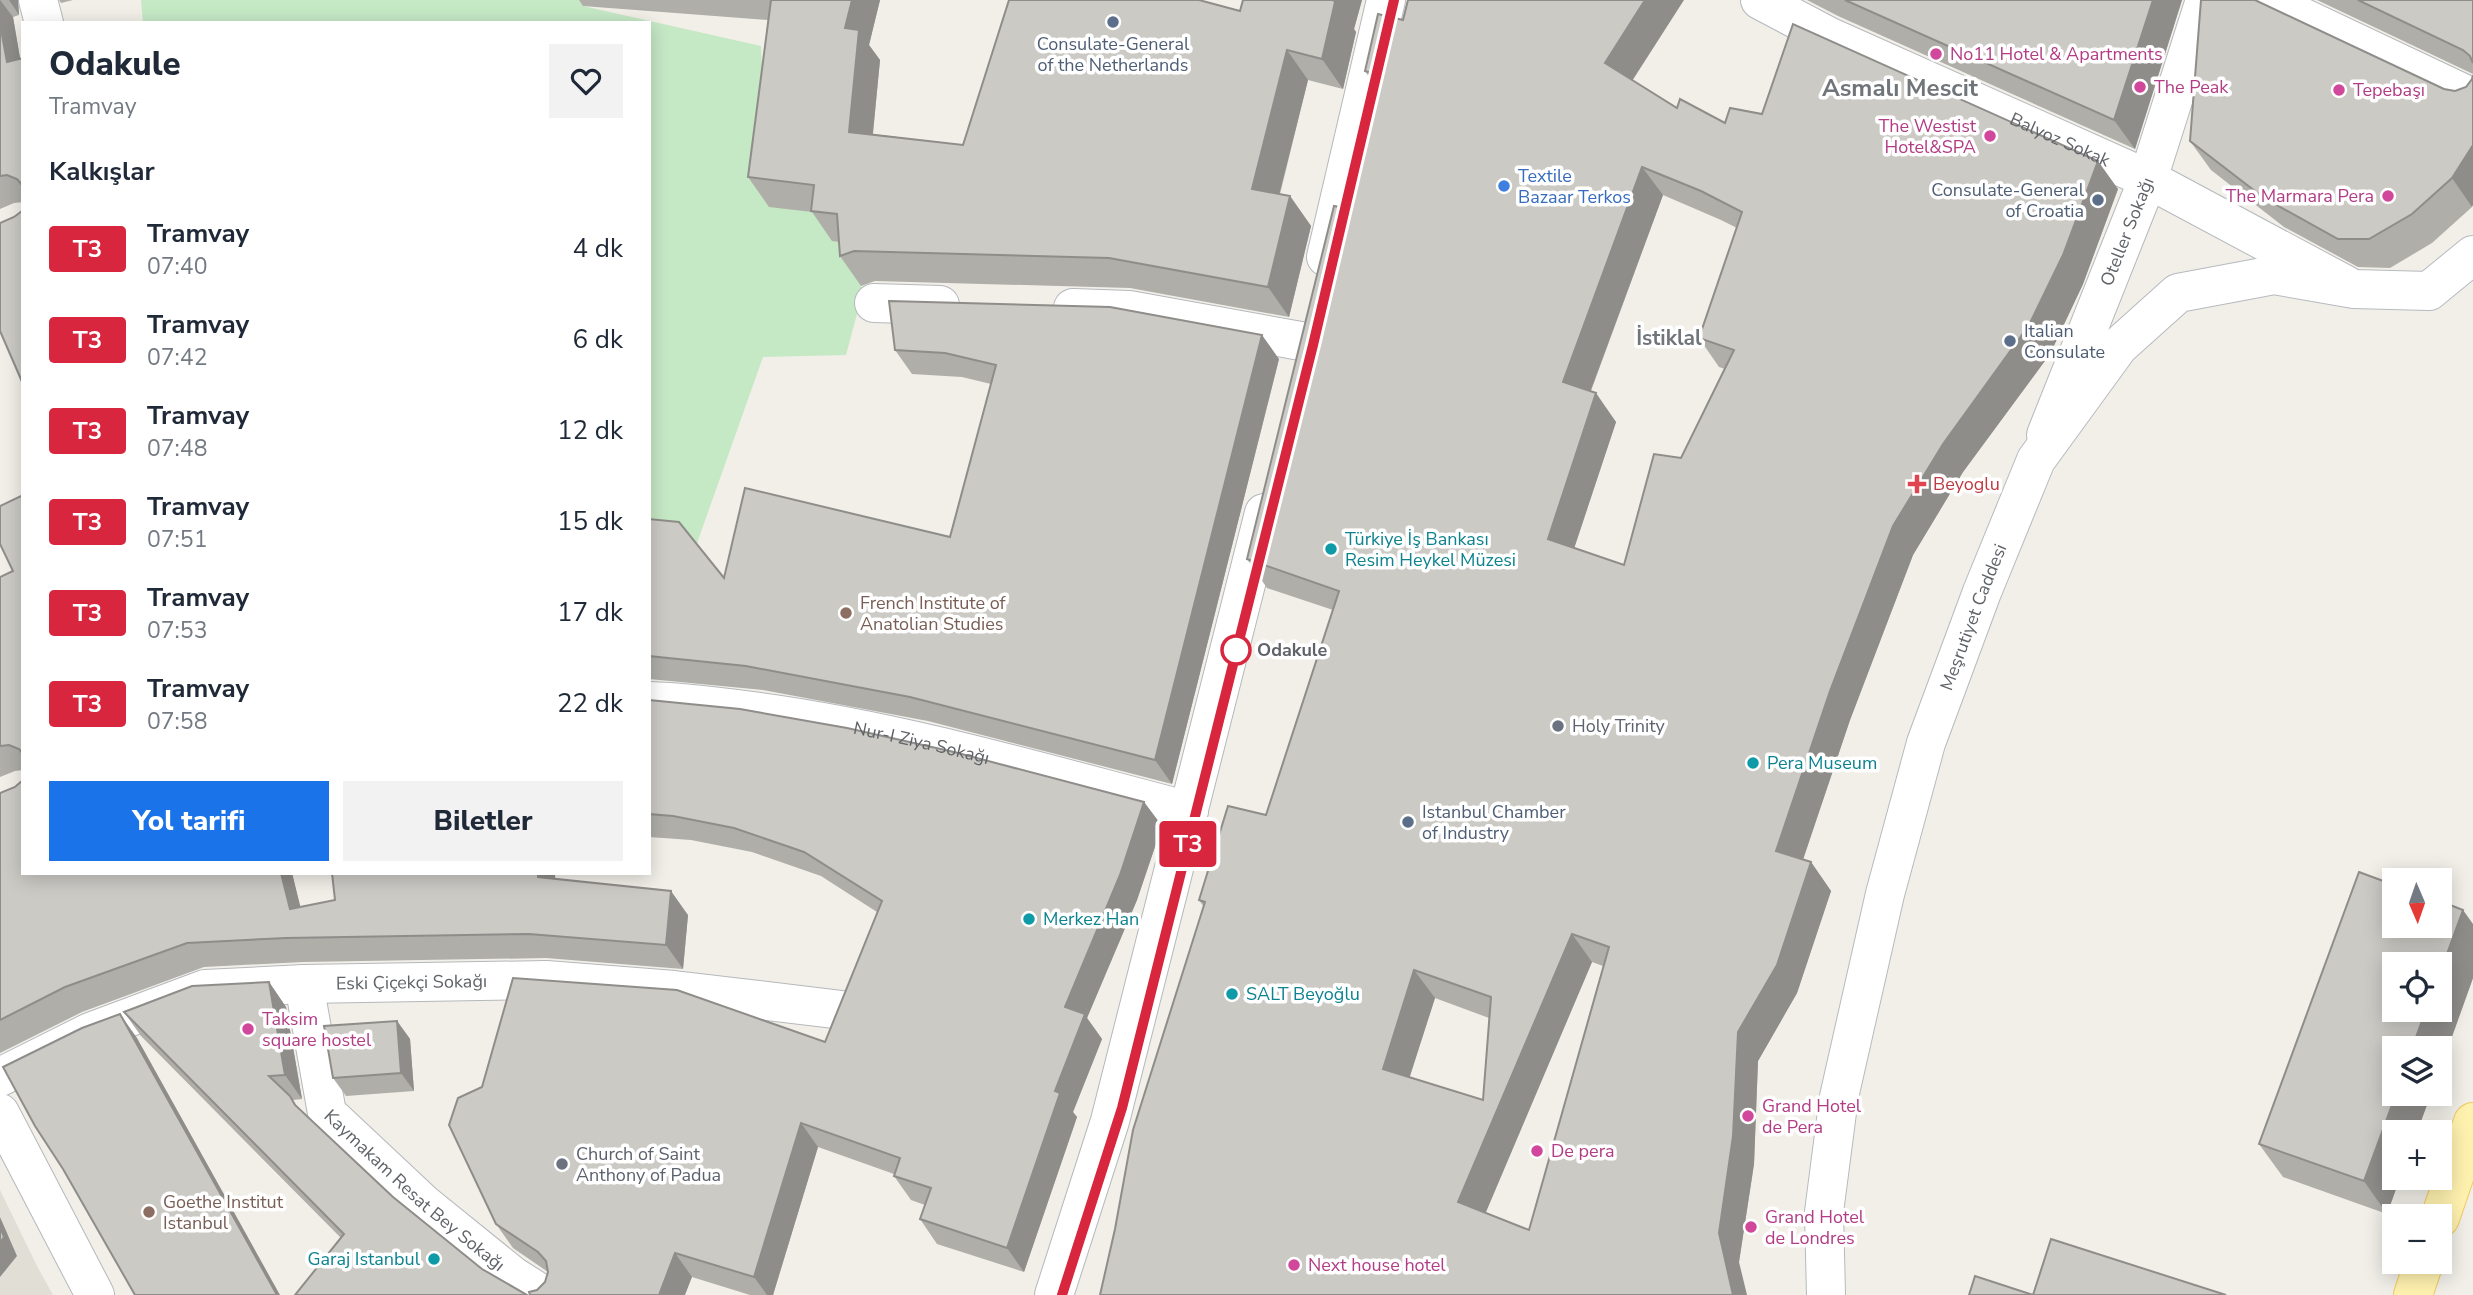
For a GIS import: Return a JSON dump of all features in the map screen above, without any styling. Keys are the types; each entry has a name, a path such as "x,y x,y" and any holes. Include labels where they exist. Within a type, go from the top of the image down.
{"main road":[{"path":"2445,1204 2473,1122"},
{"path":"2413,1295 2420,1274"}],"street":[{"path":"38,0 43,21"},
{"path":"1035,307 1129,310 1309,329 1386,0"},
{"name":"Balyoz Sokak","path":"1760,0 1828,36 2148,179 2354,289"},
{"name":"Oteller Sokağı","path":"2036,460 2148,179 2205,0"},
{"path":"2266,0 2473,98"},
{"name":"Meşrutiyet Caddesi","path":"1826,1295 1824,1212 1839,1097 1885,894 1926,743 1982,593 2036,460 2119,346 2178,293 2274,275 2354,289 2429,291 2473,255"},
{"path":"874,303 968,305"},
{"path":"1054,1295 1110,1121 1273,476"},
{"name":"Nur-I Ziya Sokağı","path":"651,701 686,702 829,721 981,756 1189,811"},
{"name":"Eski Çiçekçi Sokağı","path":"0,1077 90,1032 205,989 304,984 546,980 674,990 842,1010"},
{"name":"Kaymakam Resat Bey Sokağı","path":"304,984 327,1113 424,1204 513,1276 543,1295"},
{"path":"0,1113 95,1295"}],"shaded area":[{"path":"0,1190 37,1266 53,1295 0,1295"}],"green space":[{"path":"141,0 584,0 583,6 650,21 143,21"},
{"path":"651,21 761,46 769,206 835,215 858,244 862,295 846,355 763,357 696,546 651,541"}],"building":[{"path":"771,0 852,0 845,28 859,30 849,132 963,145 1009,0 1199,0 1240,11 1243,0 1333,0 1335,2 1322,59 1287,50 1252,189 1290,196 1268,287 1109,258 854,251 840,256 837,214 811,211 814,185 748,177"},
{"path":"1408,0 1645,0 1605,63 1677,108 1680,99 1725,123 1730,108 1762,114 1793,24 2098,161 2063,255 2029,325 1943,444 1893,526 1830,691 1776,851 1811,862 1777,965 1738,1032 1733,1136 1719,1233 1733,1295 1100,1295 1133,1130 1205,902 1199,900 1228,806 1266,815 1339,591 1247,559 1334,206 1351,209 1382,76 1365,71 1378,14 1403,20","holes":["1642,167 1701,191 1742,212 1699,338 1734,350 1681,458 1654,454 1624,565 1548,539 1596,393 1563,382","1572,934 1609,947 1529,1230 1458,1202","1414,970 1491,997 1483,1100 1383,1069"]},
{"path":"1845,0 2153,0 2114,120"},
{"path":"2201,0 2255,0 2444,89 2455,91 2466,87 2473,75 2473,145 2452,178 2412,214 2369,239 2338,239 2264,198 2190,141"},
{"path":"2358,0 2473,0 2473,63 2463,50"},
{"path":"0,24 7,62 21,58 21,184 7,175 0,176"},
{"path":"21,212 21,379 0,331 0,223"},
{"path":"889,301 1110,307 1262,335 1155,760 910,697 746,666 651,656 651,519 679,522 724,578 745,488 950,537 996,365 945,353 895,350"},
{"path":"21,496 21,752 9,745 0,746 0,577 13,571 0,544 0,506"},
{"path":"651,700 740,709 847,728 954,752 1144,802 1120,875 1065,1007 1085,1014 1055,1091 1060,1093 1007,1248 920,1219 931,1188 894,1176 900,1158 801,1123 754,1277 675,1253 659,1295 530,1295 529,1292 537,1290 545,1282 548,1272 546,1261 538,1252 496,1224 449,1125 458,1098 482,1087 513,978 677,990 825,1042 882,901 804,852 734,828 651,814"},
{"path":"21,782 21,875 282,875 290,909 335,900 332,875 538,875 671,891 666,945 529,934 286,938 187,943 65,987 0,1020 0,793"},
{"path":"2359,872 2382,881 2382,938 2452,938 2452,906 2463,910 2448,952 2382,952 2382,1022 2422,1022 2416,1036 2382,1036 2382,1106 2392,1106 2386,1120 2382,1120 2382,1132 2364,1181 2259,1144"},
{"path":"269,982 285,1075 269,1076 290,1096 295,1105 393,1197 482,1269 527,1295 295,1295 344,1234 124,1012 192,986"},
{"path":"120,1014 277,1295 135,1295 63,1169 35,1126 3,1067 82,1028"},
{"path":"397,1021 401,1073 333,1078 324,1026"},
{"path":"0,1227 4,1237 0,1243"},
{"path":"2051,1239 2226,1295 2033,1295"},
{"path":"1975,1276 2033,1295 1969,1295"}],"tram line":[{"path":"1386,34 1394,0"},
{"name":"T3","path":"1062,1295 1122,1108 1313,345 1394,0"},
{"path":"1340,228 1379,65"},
{"path":"1062,1295 1122,1108 1260,555"}],"place":[{"name":"Consulate-General of the Netherlands","path":"1113,22"},
{"name":"No11 Hotel & Apartments","path":"1936,54"},
{"name":"The Peak","path":"2140,87"},
{"name":"Tepebaşı","path":"2339,90"},
{"name":"The Westist Hotel&SPA","path":"1990,136"},
{"name":"Textile Bazaar Terkos","path":"1504,186"},
{"name":"The Marmara Pera","path":"2388,196"},
{"name":"Consulate-General of Croatia","path":"2098,200"},
{"name":"Italian Consulate","path":"2010,341"},
{"name":"Beyoglu","path":"1917,484"},
{"name":"Türkiye İş Bankası Resim Heykel Müzesi","path":"1331,549"},
{"name":"French Institute of Anatolian Studies","path":"846,613"},
{"name":"Odakule","path":"1236,650"},
{"name":"Holy Trinity","path":"1558,726"},
{"name":"Pera Museum","path":"1753,763"},
{"name":"Istanbul Chamber of Industry","path":"1408,822"},
{"name":"Merkez Han","path":"1029,919"},
{"name":"SALT Beyoğlu","path":"1232,994"},
{"name":"Taksim square hostel","path":"248,1029"},
{"name":"Grand Hotel de Pera","path":"1748,1116"},
{"name":"De pera","path":"1537,1151"},
{"name":"Church of Saint Anthony of Padua","path":"562,1164"},
{"name":"Goethe Institut Istanbul","path":"149,1212"},
{"name":"Grand Hotel de Londres","path":"1751,1227"},
{"name":"Garaj Istanbul","path":"434,1259"},
{"name":"Next house hotel","path":"1294,1265"}],"district":[{"name":"Asmalı Mescit","path":"1900,88"},
{"name":"İstiklal","path":"1669,338"}]}
